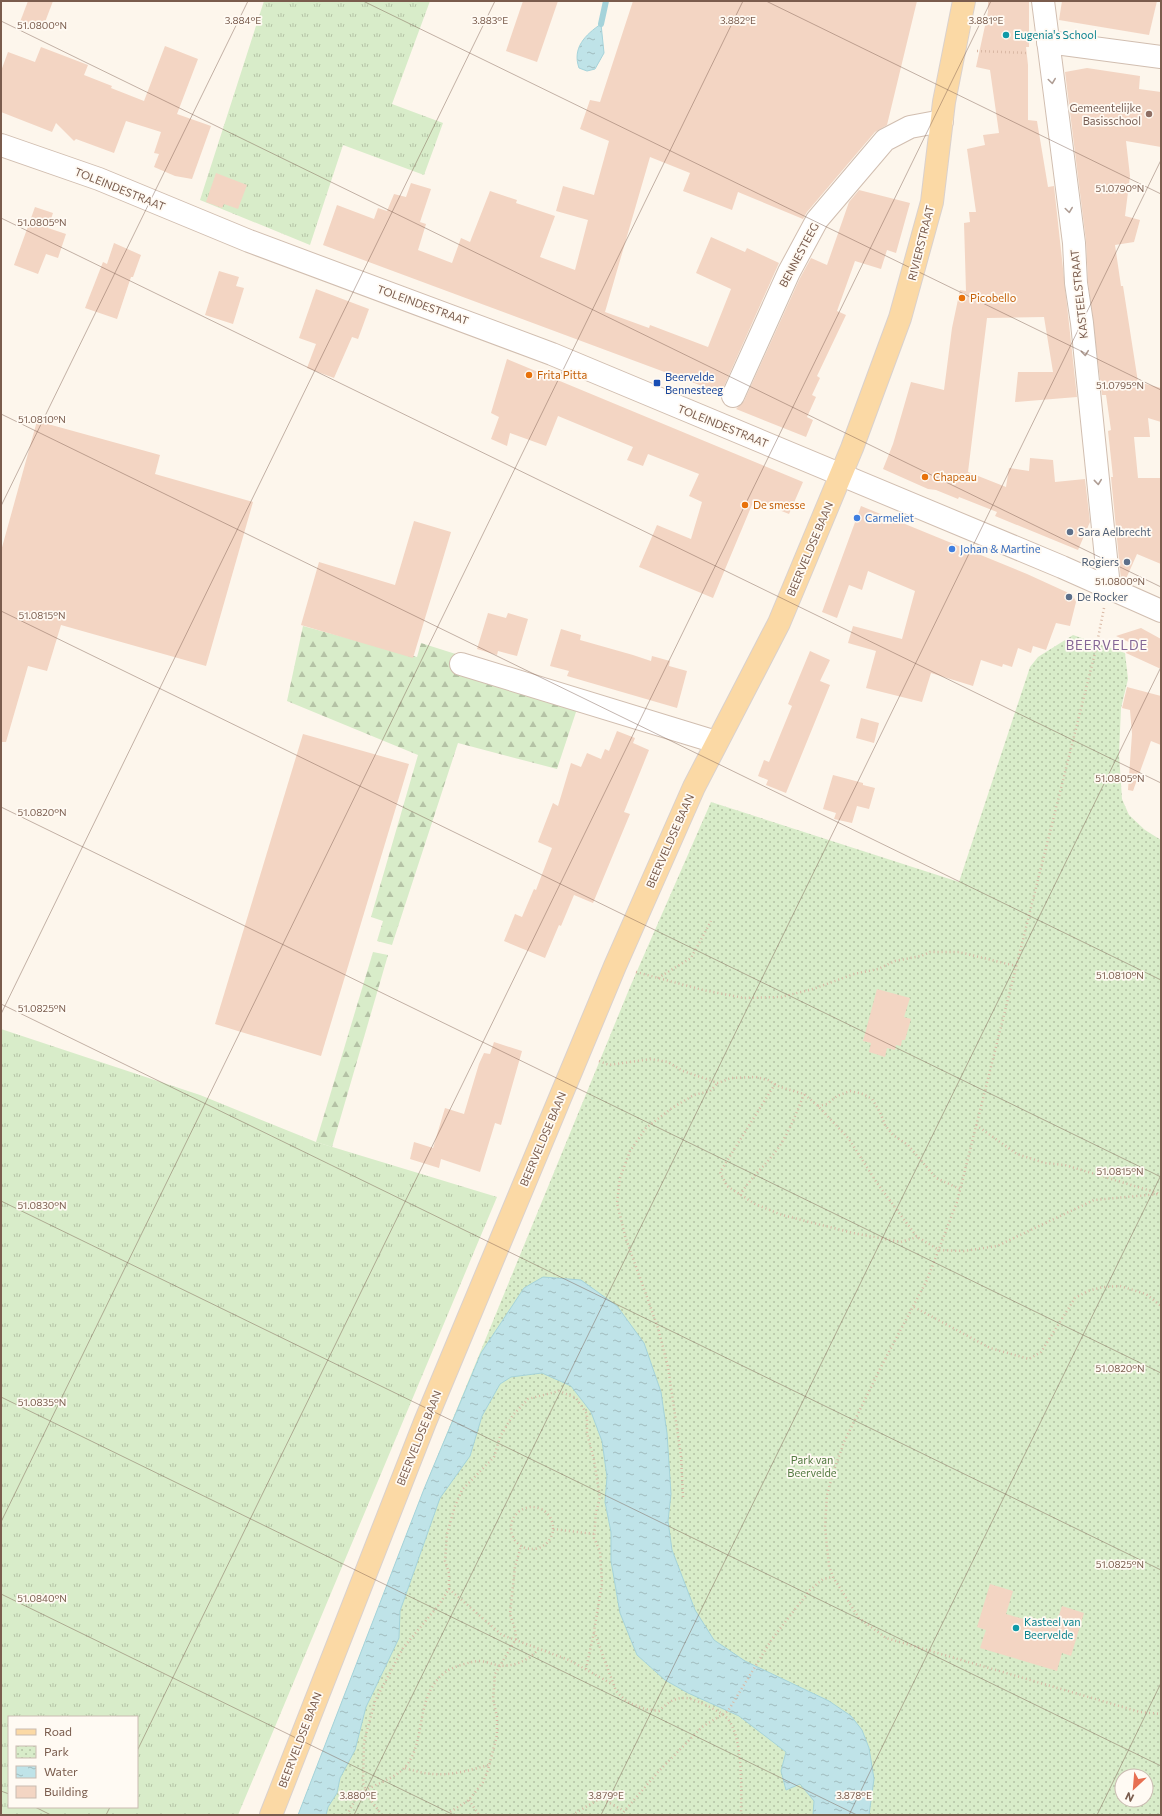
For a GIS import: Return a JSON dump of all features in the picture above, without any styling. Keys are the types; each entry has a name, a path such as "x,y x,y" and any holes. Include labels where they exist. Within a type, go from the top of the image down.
{"main road":[{"name":"RIVIERSTRAAT","path":"840,474 900,318 910,287 932,202 942,121 964,1"},
{"name":"BEERVELDSE BAAN","path":"271,1815 425,1422 615,966 694,787 779,623 840,474"}],"street":[{"name":"KASTEELSTRAAT","path":"1043,1 1074,243 1076,283 1082,322 1108,587"},
{"path":"1048,47 1161,57"},
{"name":"BENNESTEEG","path":"733,396 789,272 817,220 885,140 910,127 942,121"},
{"name":"TOLEINDESTRAAT","path":"1,145 99,179 249,241 552,354 1108,587 1161,611"},
{"path":"460,664 716,742"}],"path":[{"path":"954,49 982,52 1048,47"},
{"path":"1108,587 1095,653 960,1189 927,1280 844,1442 833,1473 828,1495 825,1527 829,1566 833,1577 859,1618 886,1638 1140,1712 1161,1714"},
{"path":"658,978 691,958 711,921"},
{"path":"615,966 702,990 744,998 781,998 813,989 854,974 878,968 895,961 921,956 930,952 958,952 1016,966"},
{"path":"579,1053 609,1064 652,1060 668,1062 683,1071 718,1083"},
{"path":"683,1497 681,1456 668,1367 658,1328 625,1236 617,1203 620,1178 630,1151 646,1128 672,1108 694,1095 710,1091 718,1083 731,1078 756,1077 804,1094 818,1106 848,1139 877,1183 917,1237 939,1250 964,1251 997,1246 1094,1200 1160,1194"},
{"path":"775,1084 720,1172 726,1186 755,1204 782,1214 853,1233 901,1242 917,1237"},
{"path":"818,1106 850,1091 863,1094 872,1099 880,1112 885,1125 893,1135 908,1145 936,1178 960,1189"},
{"path":"740,1195 747,1184 779,1147 793,1121 804,1094"},
{"path":"976,1125 1017,1154 1045,1163 1065,1165 1160,1194"},
{"path":"914,1307 990,1348 1029,1359 1041,1352 1074,1298 1088,1291 1103,1287 1120,1286 1146,1294 1161,1306"},
{"path":"382,1815 363,1783 364,1742 376,1701 403,1648 438,1606 449,1589 450,1573 445,1561 447,1534 454,1506 462,1490 494,1458 500,1437 513,1415 528,1399 559,1391 576,1398 587,1414 587,1433 594,1460 600,1498 596,1512 594,1538 600,1552 602,1584 586,1669"},
{"path":"526,1508 542,1510 548,1514 552,1521 553,1529 551,1537 546,1544 538,1548 530,1549 521,1546 515,1541 512,1533 514,1518 519,1512 526,1508"},
{"path":"553,1529 594,1534"},
{"path":"448,1815 450,1812 469,1800 483,1782 489,1765 497,1735 497,1717 493,1699 495,1674 499,1665 516,1639 515,1629 510,1614 516,1567 521,1546"},
{"path":"620,1815 658,1772 702,1727 728,1711 754,1665 810,1590 823,1579 833,1577"},
{"path":"449,1589 502,1635 516,1639 538,1650 569,1660 613,1684"},
{"path":"594,1631 616,1691 627,1702 645,1709 659,1711 672,1699 689,1698 727,1718 739,1746 741,1815"},
{"path":"347,1815 360,1791 366,1790 405,1768 411,1759 418,1738 423,1707 431,1689 448,1670 478,1660 499,1665 518,1663 531,1657 538,1650"},
{"path":"405,1768 429,1774 445,1775 489,1765"},
{"path":"572,1815 601,1798 624,1811"},
{"path":"469,1800 479,1815"}],"green space":[{"path":"264,1 430,1 392,104 443,123 424,175 343,145 310,245 200,200"},
{"path":"303,626 417,657 421,643 582,694 557,769 458,743 392,945 377,941 383,921 371,917 418,755 287,701"},
{"name":"Park van Beervelde","path":"1073,635 1125,653 1128,679 1121,708 1119,754 1122,799 1129,815 1145,830 1161,840 1161,1815 298,1815 424,1489 630,987 711,802 959,882 1030,667 1038,657"},
{"path":"373,952 388,955 332,1147 316,1142"},
{"path":"1,1029 200,1095 316,1142 497,1197 238,1815 1,1815"}],"water":[{"path":"601,24 604,53 595,69 587,71 579,68 577,54 581,43 585,37"},
{"path":"543,1277 581,1280 617,1306 644,1343 661,1392 667,1433 671,1494 668,1521 672,1550 695,1610 714,1640 745,1661 829,1701 851,1716 862,1730 869,1748 874,1779 869,1815 813,1815 814,1801 800,1784 786,1790 781,1771 786,1752 739,1716 688,1693 665,1680 637,1655 620,1613 611,1561 611,1532 605,1502 607,1477 602,1441 591,1412 571,1386 542,1373 511,1377 500,1384 482,1416 470,1456 440,1498 400,1611 399,1638 366,1707 355,1750 340,1778 337,1793 328,1807 326,1815 298,1815 424,1489 481,1353 524,1288"}],"building":[{"path":"28,1 53,1 42,30 20,22"},
{"path":"523,1 558,1 537,62 506,51"},
{"path":"633,1 917,1 887,125 875,132 807,212 803,219 738,192 732,210 683,191 690,173 650,157 605,312 649,328 650,325 708,347 731,289 696,273 711,237 745,252 747,248 779,263 721,393 323,245 337,205 374,219 378,208 387,211 394,194 406,197 411,183 431,189 420,222 426,224 418,250 452,263 461,238 470,242 490,191 517,200 516,203 555,216 540,257 575,270 588,220 556,211 563,186 594,195 609,141 580,129 590,100 600,102"},
{"path":"988,1 1029,1 1029,47 1026,47 1028,65 1028,120 1037,121 1048,187 1054,186 1077,397 1015,402 1018,372 1053,372 1044,317 987,318 968,472 1006,487 1009,468 1029,471 1030,458 1053,460 1055,482 1085,479 1090,522 1078,550 995,516 997,512 959,497 958,499 936,490 928,489 883,469 893,444 911,382 944,390 952,328 960,290 966,291 964,223 970,222 969,212 976,212 967,149 985,145 983,135 999,133 990,70 976,67 988,12"},
{"path":"1062,1 1157,1 1149,35 1059,20"},
{"path":"165,46 198,59 177,114 211,126 192,179 175,176 154,167 159,154 154,153 161,132 126,121 114,153 76,139 74,141 56,123 52,132 1,112 1,71 8,52 35,62 41,47 88,65 84,75 144,101"},
{"path":"1087,68 1140,76 1139,89 1161,92 1161,147 1126,141 1130,176 1125,216 1140,220 1134,242 1115,245 1138,382 1161,388 1161,422 1148,418 1150,437 1134,437 1138,478 1161,478 1161,564 1137,554 1125,581 1121,580 1111,477 1113,477 1108,431 1111,430 1106,395 1102,395 1088,282 1086,241 1065,72"},
{"path":"216,173 247,185 238,209 224,204 222,208 206,202"},
{"path":"859,190 910,203 896,253 887,250 881,269 855,261 837,311 846,315 817,376 820,378 812,395 816,397 807,417 813,420 806,437 736,409 744,401 800,278 811,258 827,265 849,202"},
{"path":"35,207 53,213 48,228 66,234 58,258 46,254 38,274 14,265"},
{"path":"114,243 141,255 133,277 131,277 117,319 85,308 103,262 107,264"},
{"path":"219,271 239,277 236,286 244,288 233,324 205,315"},
{"path":"316,289 369,309 358,339 352,337 334,378 307,368 316,344 299,338"},
{"path":"507,359 803,482 789,514 754,500 713,598 639,567 657,525 691,539 702,502 689,496 699,474 648,454 643,466 627,460 633,447 558,416 546,446 510,433 507,446 491,439 499,417 491,413"},
{"path":"37,421 160,455 155,474 253,502 206,666 61,625 47,671 28,666 6,742 1,742 1,551"},
{"path":"861,506 1027,574 1073,595 1076,602 1070,626 1056,623 1046,650 1033,646 1031,653 1018,648 1012,667 1003,664 1002,667 981,660 973,686 931,673 922,702 866,688 876,651 848,643 853,626 902,639 915,591 868,571 862,590 849,585 837,618 822,612"},
{"path":"414,521 451,532 413,658 301,625 319,562 395,585"},
{"path":"488,613 506,618 508,613 528,619 517,656 498,651 497,655 477,649"},
{"path":"1141,628 1161,639 1161,669 1126,653 1131,643 1116,636"},
{"path":"561,629 581,635 580,640 651,661 652,656 670,661 669,666 687,671 677,708 567,676 569,671 550,666"},
{"path":"810,651 830,660 820,681 830,685 786,793 766,785 768,780 758,776 764,760 769,762 792,706 788,704"},
{"path":"1127,687 1161,696 1161,745 1151,741 1133,791 1128,790 1132,734 1130,710 1122,708"},
{"path":"861,718 879,723 874,743 856,738"},
{"path":"617,731 635,738 633,743 649,750 624,812 630,814 593,903 574,895 545,958 504,941 515,914 522,917 534,889 536,890 552,848 538,842 553,803 558,806 571,763 581,767 587,753 601,759 605,749 609,751"},
{"path":"303,734 409,764 321,1056 215,1024"},
{"path":"833,775 863,783 863,785 875,788 869,809 857,806 852,823 834,819 836,813 823,809"},
{"path":"877,989 910,998 904,1017 911,1019 905,1040 902,1040 901,1046 896,1045 895,1050 887,1048 885,1057 869,1052 871,1043 863,1041"},
{"path":"494,1042 522,1051 501,1125 495,1123 480,1172 441,1159 439,1168 410,1159 414,1142 433,1148 445,1108 464,1114 479,1064 484,1053 490,1054"},
{"name":"Kasteel van Beervelde","path":"990,1584 1013,1591 1006,1614 1055,1628 1062,1606 1084,1613 1071,1656 1062,1653 1057,1671 980,1648 986,1630 977,1627"}],"waterway":[{"path":"601,24 606,1"}],"place":[{"name":"Eugenia's School","path":"1006,35"},
{"name":"Gemeentelijke Basisschool","path":"1149,114"},
{"name":"Picobello","path":"962,298"},
{"name":"Frita Pitta","path":"529,375"},
{"name":"Beervelde Bennesteeg","path":"657,383"},
{"name":"Chapeau","path":"925,477"},
{"name":"De smesse","path":"745,505"},
{"name":"Carmeliet","path":"857,518"},
{"name":"Sara Aelbrecht","path":"1070,532"},
{"name":"Johan & Martine","path":"952,549"},
{"name":"Rogiers","path":"1127,562"},
{"name":"De Rocker","path":"1069,597"},
{"name":"Kasteel van Beervelde","path":"1016,1628"}],"district":[{"name":"BEERVELDE","path":"1107,645"}]}
